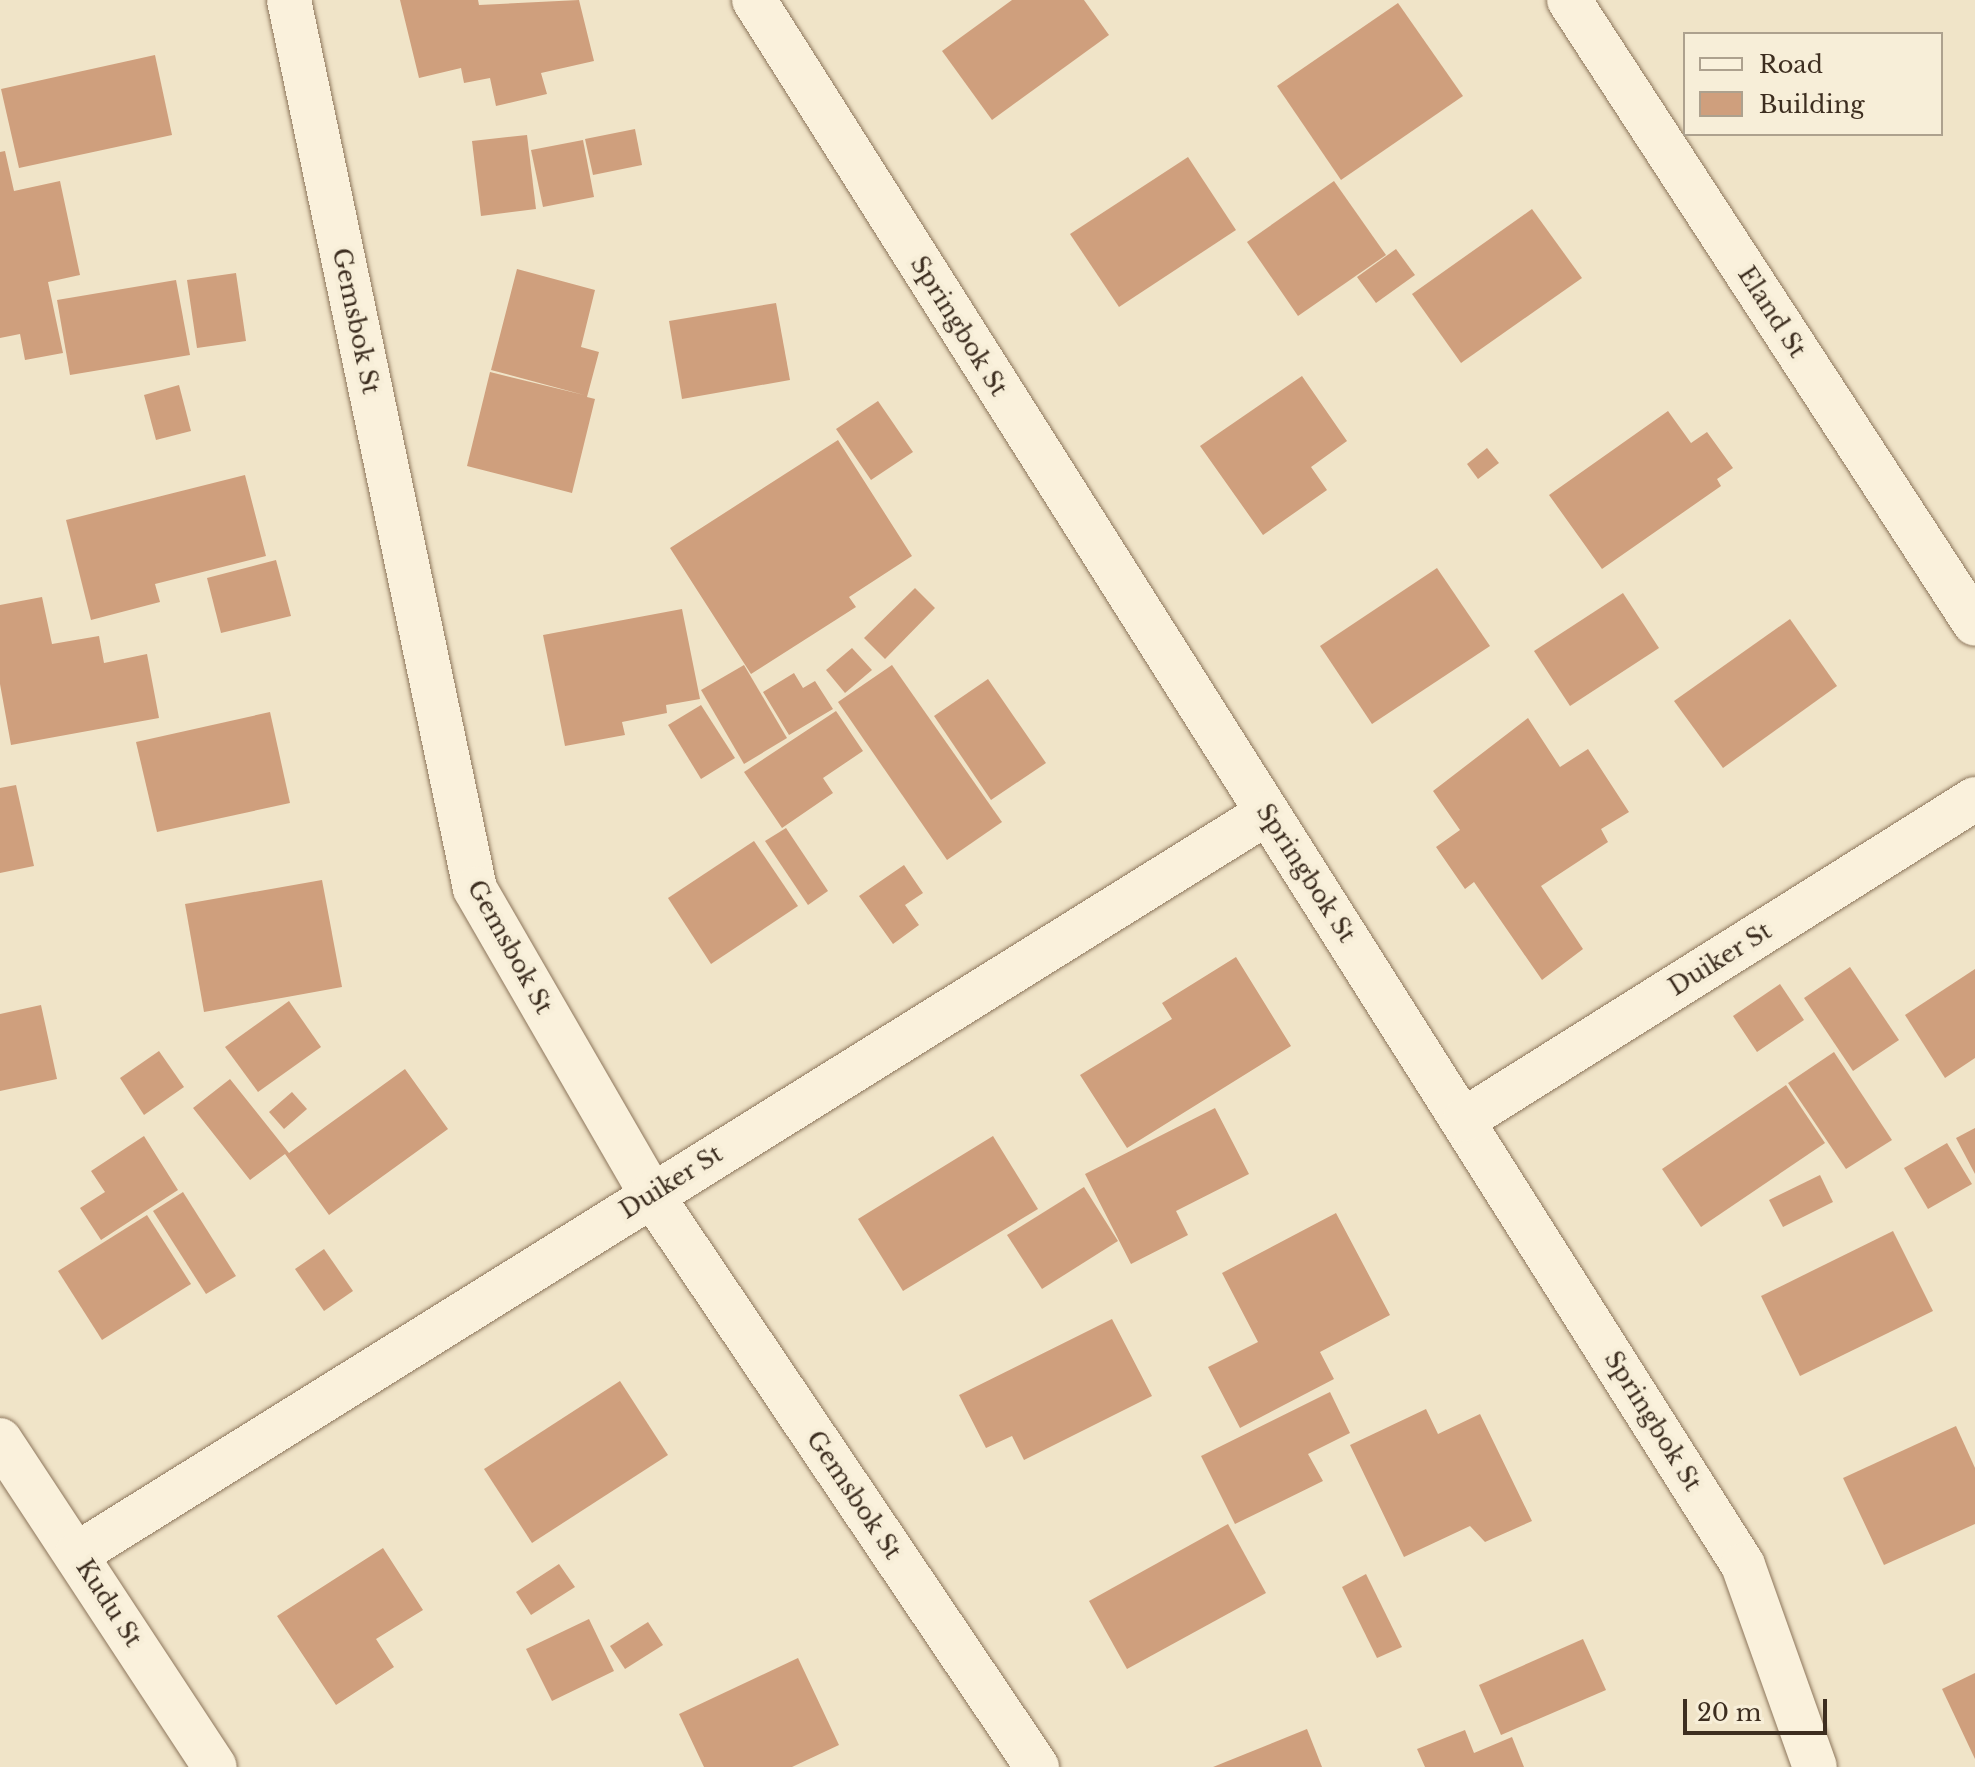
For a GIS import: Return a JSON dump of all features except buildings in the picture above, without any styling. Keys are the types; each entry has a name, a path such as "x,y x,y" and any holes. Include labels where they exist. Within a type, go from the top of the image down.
{"street":[{"name":"Gemsbok St","path":"289,0 467,867 475,889 651,1194 1037,1767"},
{"name":"Springbok St","path":"754,0 1267,813 1465,1119 1743,1565 1815,1767"},
{"name":"Eland St","path":"1569,0 1975,624"},
{"name":"Duiker St","path":"1465,1119 1975,799"},
{"name":"Duiker St","path":"77,1554 1267,813"},
{"name":"Kudu St","path":"0,1440 215,1767"}]}
